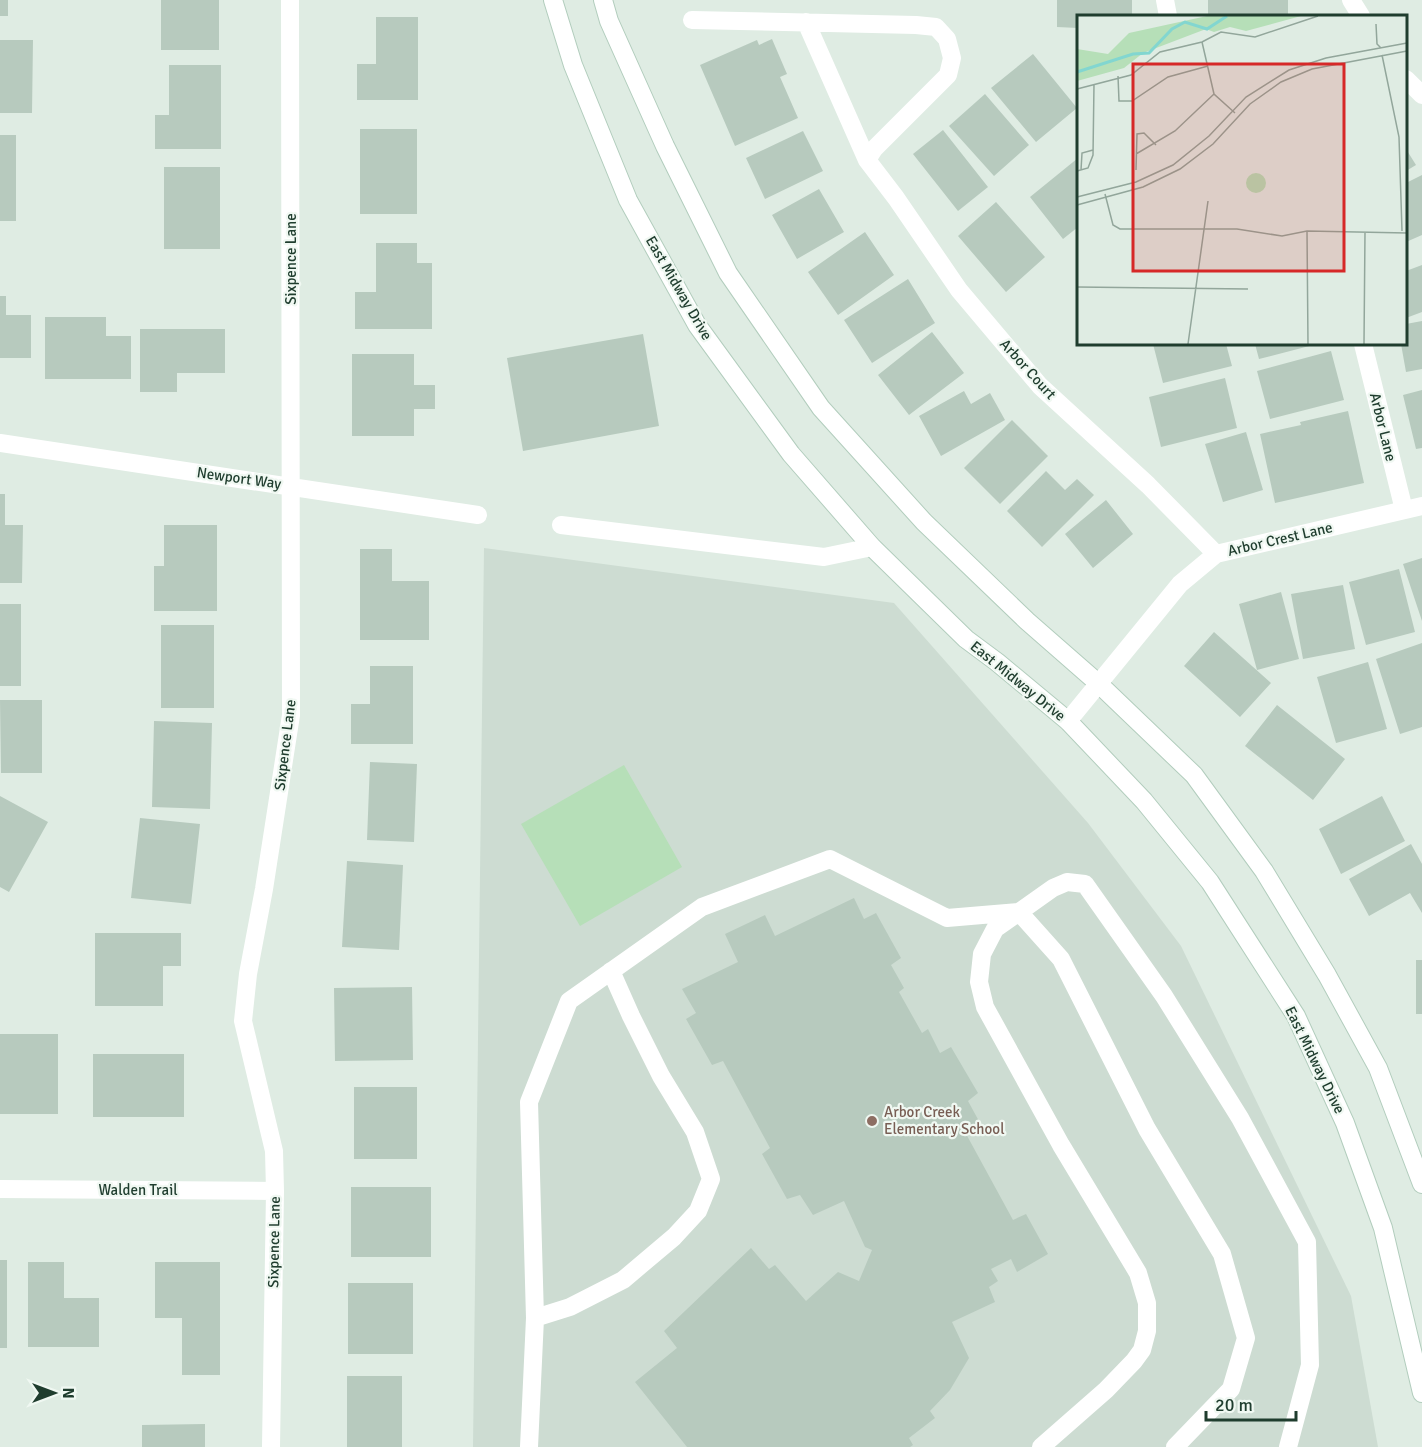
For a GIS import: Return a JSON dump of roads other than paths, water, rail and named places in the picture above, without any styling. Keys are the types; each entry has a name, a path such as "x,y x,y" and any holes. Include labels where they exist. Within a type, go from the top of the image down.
{"street":[{"name":"Sixpence Lane","path":"271,1447 274,1150 243,1021 248,974 264,889 291,715 291,0"},
{"name":"East Midway Drive","path":"553,0 573,65 628,200 697,325 791,454 872,547 966,639 1068,721 1144,801 1210,882 1296,1016 1346,1123 1383,1228 1422,1393"},
{"path":"603,0 609,21 665,146 728,273 821,408 924,522 1027,621 1099,684 1194,775 1264,870 1327,975 1378,1068 1422,1184"},
{"path":"1165,0 1168,15"},
{"path":"1351,0 1360,15"},
{"path":"693,20 936,27 947,39 952,58 948,75 874,149 867,160"},
{"name":"Arbor Court","path":"806,22 867,160 959,290 1040,386 1148,485 1216,554"},
{"path":"1407,80 1422,95"},
{"name":"Arbor Lane","path":"1363,345 1404,510"},
{"name":"Newport Way","path":"0,443 478,515"},
{"name":"Arbor Crest Lane","path":"1068,721 1180,584 1216,554 1422,506"},
{"path":"561,525 824,557 872,547"},
{"path":"529,1447 535,1317 529,1102 569,1001 702,907 830,860 947,918 1019,912"},
{"path":"1041,1447 1106,1390 1134,1361 1142,1350 1147,1331 1147,1303 1138,1274 1061,1145 985,1007 979,981 982,954 995,929 1053,888 1067,882 1086,884 1164,996 1233,1108 1307,1242 1310,1365 1288,1447"},
{"path":"1019,912 1061,959 1147,1129 1225,1264 1246,1338 1231,1389 1174,1447"},
{"path":"535,1317 570,1307 623,1280 674,1237 698,1211 711,1179 695,1131 661,1076 611,970"},
{"name":"Walden Trail","path":"0,1188 275,1191"}],"place":[{"name":"Arbor Creek Elementary School","path":"872,1121"}]}
